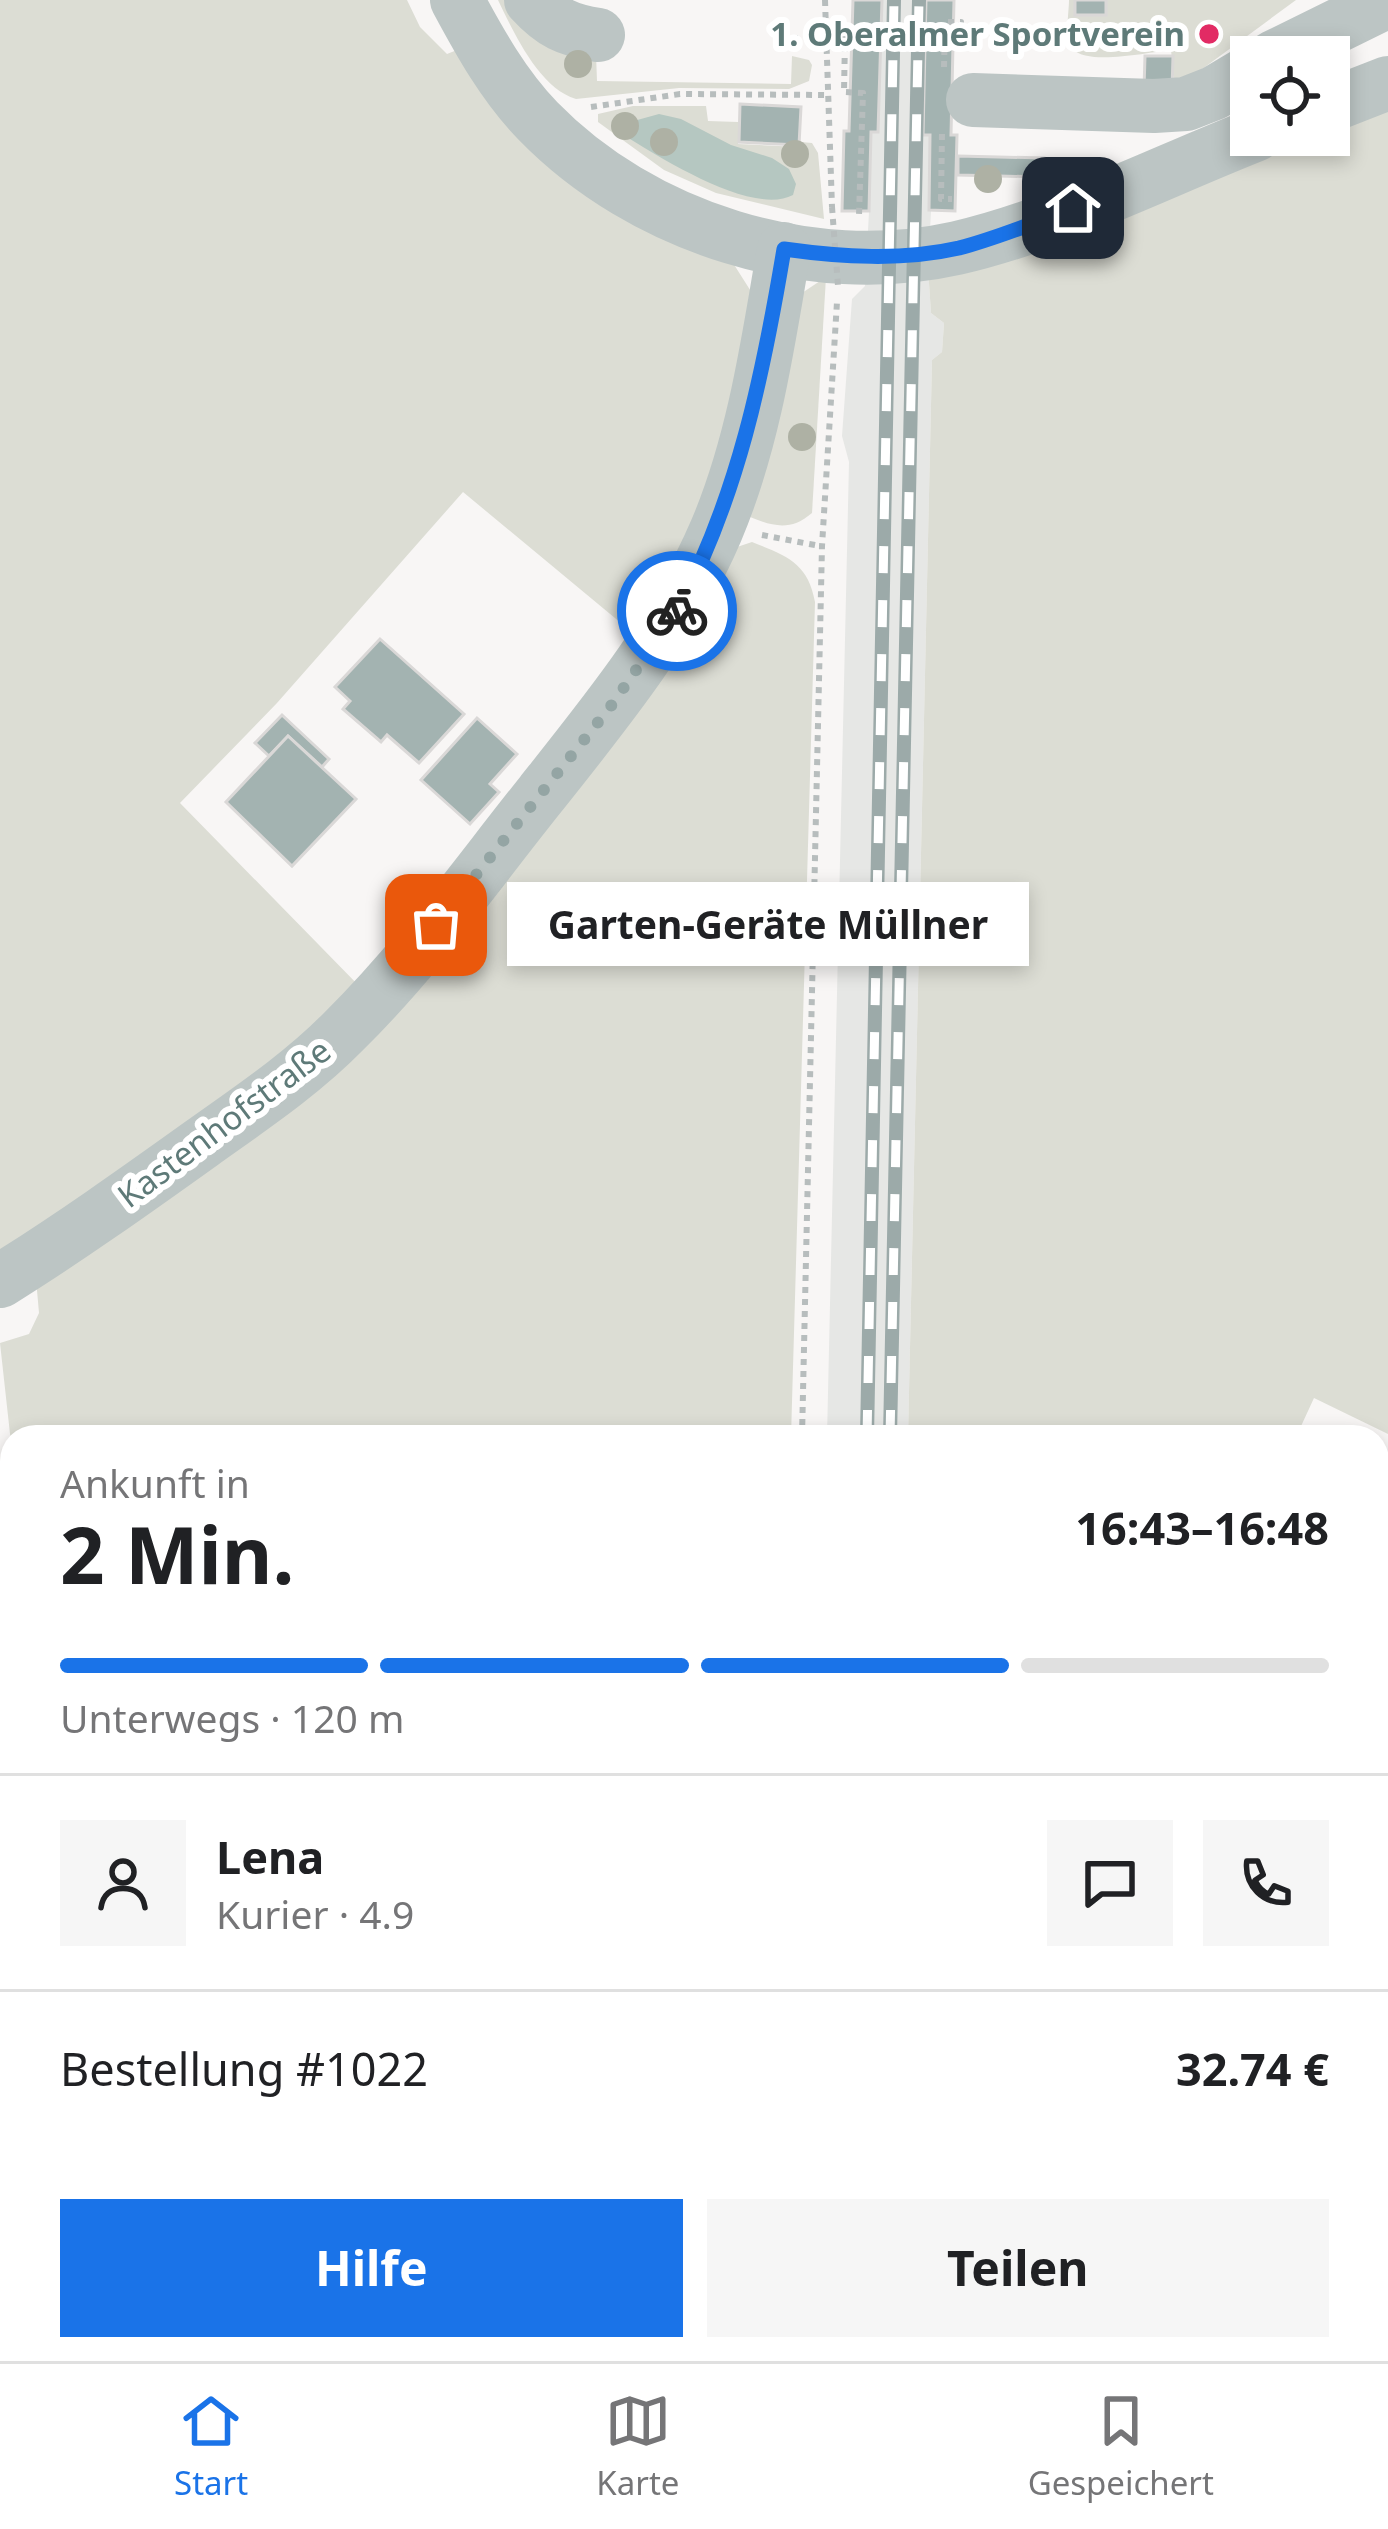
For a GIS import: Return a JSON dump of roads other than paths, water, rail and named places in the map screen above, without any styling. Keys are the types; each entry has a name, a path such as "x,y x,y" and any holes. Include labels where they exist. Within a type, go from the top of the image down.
{"street":[{"path":"457,0 508,86 576,156 625,192 721,234 800,236 830,255 889,256 962,247 1230,145"},
{"path":"531,0 548,19 566,29 598,35"},
{"path":"1317,36 1388,1"},
{"path":"957,118 1186,104 1230,83"},
{"path":"1350,98 1388,83"},
{"name":"Kastenhofstraße","path":"0,1281 70,1238 260,1101 344,1032 416,950 611,706 679,609 718,527 800,236"}],"railway":[{"path":"867,1425 894,0"},
{"path":"890,1425 919,0"}],"place":[{"name":"1. Oberalmer Sportverein","path":"1209,34"},
{"name":"Garten-Geräte Müllner","path":"436,925"}]}
